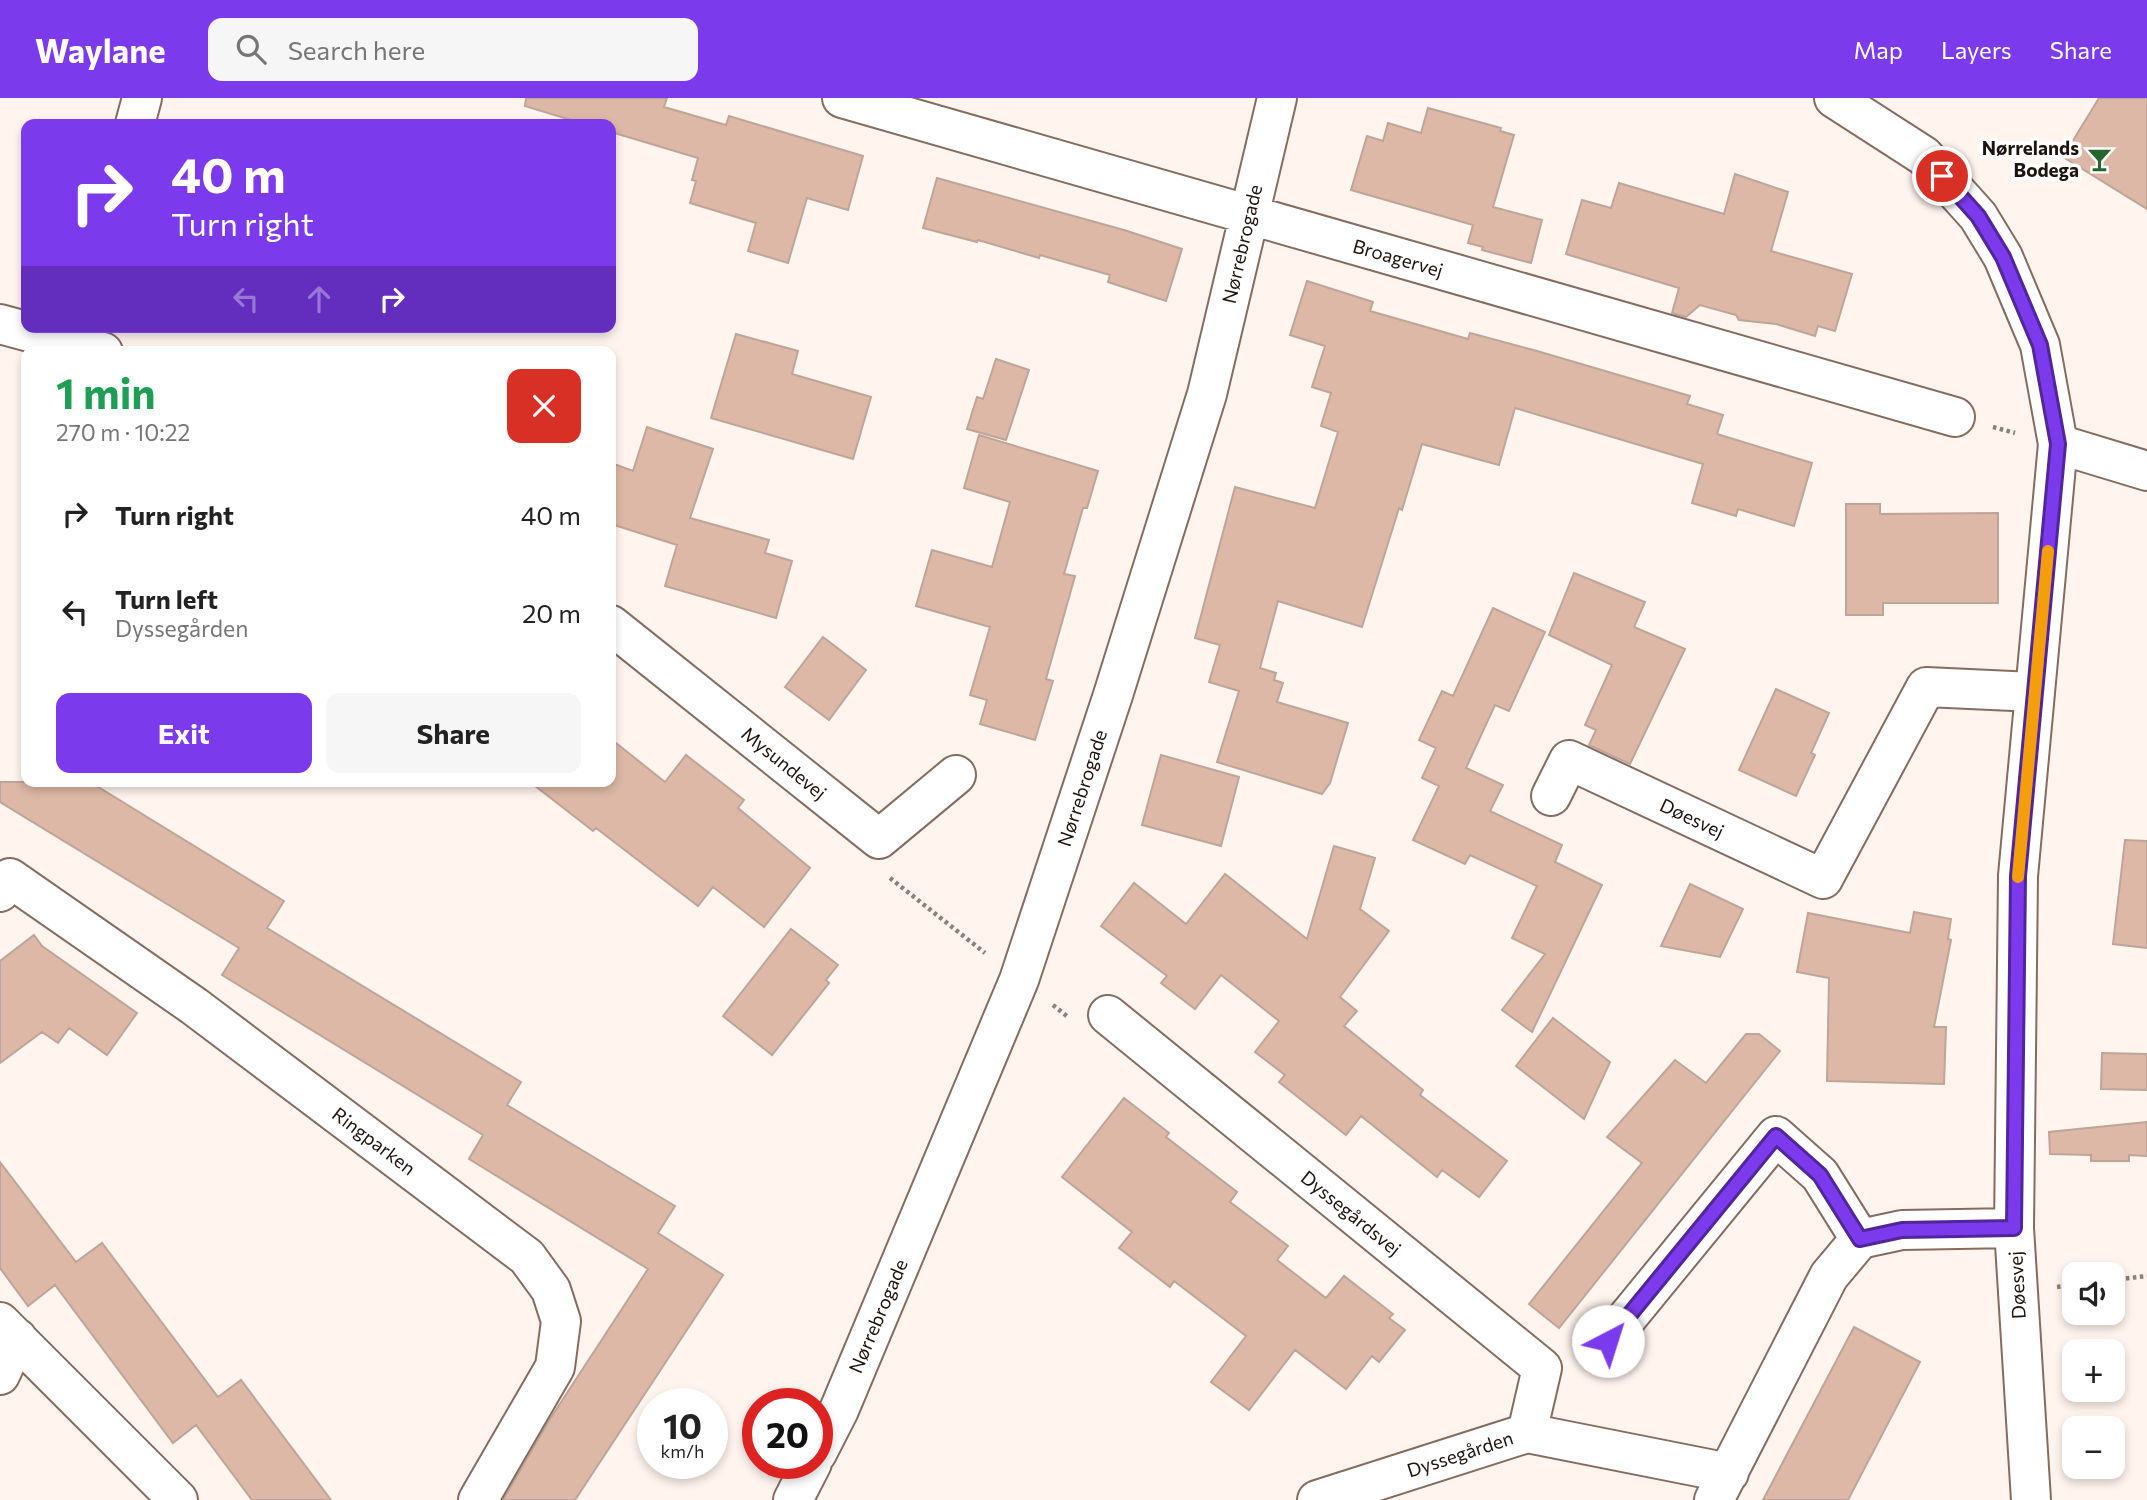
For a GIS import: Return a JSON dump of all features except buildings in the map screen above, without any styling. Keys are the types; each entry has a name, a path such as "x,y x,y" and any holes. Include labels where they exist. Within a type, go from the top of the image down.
{"street":[{"path":"136,119 142,98"},
{"name":"Broagervej","path":"842,98 1955,417"},
{"name":"Nørrebrogade","path":"833,1422 1019,980 1113,695 1207,394 1277,98"},
{"name":"Døesvej","path":"1834,98 1924,156 1978,216 2003,257 2040,345 2058,444 2018,876 2014,1228 2031,1500"},
{"path":"0,324 21,328"},
{"path":"46,333 86,341"},
{"path":"2058,444 2147,471"},
{"name":"Mysundevej","path":"616,629 879,839"},
{"name":"Døesvej","path":"1551,796 1569,760 1824,879 1926,687 2035,692"},
{"path":"879,839 956,775"},
{"name":"Ringparken","path":"0,892 10,878 194,1006 527,1257 551,1290 561,1321 555,1367 478,1500"},
{"name":"Dyssegårdsvej","path":"1108,1015 1542,1368 1527,1433"},
{"path":"1608,1341 1776,1136 1820,1175 1860,1239 1902,1230 2014,1228"},
{"name":"Dyssegården","path":"1317,1500 1527,1433 1721,1486 1829,1276 1860,1239"},
{"path":"0,1375 9,1330"},
{"path":"9,1330 178,1500"},
{"path":"793,1500 804,1479"}],"path":[{"path":"1955,417 2058,444"},
{"path":"879,839 886,874 971,942"},
{"path":"2125,1279 2147,1276"}],"slow traffic":[{"path":"2018,877 2048,551"}],"place":[{"name":"Nørrelands Bodega","path":"2099,159"}],"route":[{"path":"1608,1341 1776,1136 1820,1175 1860,1239 1902,1230 2014,1228 2018,876 2058,444 2040,345 2003,257 1978,216 1942,176"}]}
